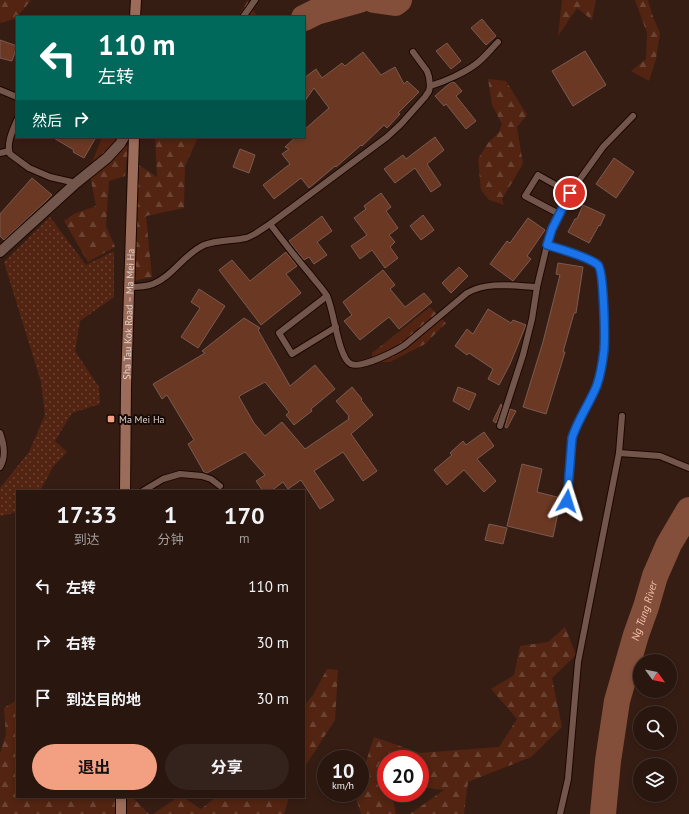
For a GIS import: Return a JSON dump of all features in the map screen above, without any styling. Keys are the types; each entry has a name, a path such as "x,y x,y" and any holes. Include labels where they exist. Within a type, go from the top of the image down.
{"main road":[{"path":"135,16 136,0"},
{"name":"Sha Tau Kok Road – Ma Mei Ha","path":"124,490 134,138"},
{"path":"121,798 121,814"}],"street":[{"path":"0,252 76,183 107,158 123,138"}],"lane":[{"path":"244,16 255,0"},
{"path":"430,86 440,83 472,67 498,42"},
{"path":"129,287 140,287 154,284 166,276 192,252 204,245 251,236 270,224 387,137 414,111 429,91 430,81 427,71 413,52"},
{"path":"0,90 16,97"},
{"path":"500,426 524,355 537,287 552,229 570,193 603,147 633,116"},
{"path":"16,123 11,136 9,151 11,155 29,168 50,177 76,183"},
{"path":"0,153 9,151"},
{"path":"559,214 525,196 538,175 570,193"},
{"path":"270,224 327,296 340,346 345,358 350,363 355,365 361,365 398,350 467,293 475,289 494,285 537,287"},
{"path":"547,245 585,258 596,264 600,268 602,281 604,352 598,384 574,431 572,438 567,501"},
{"path":"327,296 279,333 292,354 336,327"},
{"path":"560,814 568,779 578,662 619,453 622,416"},
{"path":"0,433 4,453 3,462 0,467"},
{"path":"619,453 660,456 689,468"},
{"path":"145,490 163,479 180,474 202,476 211,479 220,486"}],"green space":[{"path":"0,0 31,0 15,19 0,23"},
{"path":"248,0 256,16 239,16"},
{"path":"562,0 596,0 592,20 577,8 558,36"},
{"path":"635,0 648,0 660,33 656,59 649,81 631,71 646,59 647,33"},
{"path":"488,79 506,81 527,115 517,127 523,164 502,199 504,205 489,200 481,190 478,159 488,143 499,132 502,124 492,105"},
{"path":"102,138 112,138 128,146 125,176 109,181 106,226 115,247 88,262 64,221 74,214 96,206 89,170"},
{"path":"155,138 198,138 185,166 184,208 146,216 152,277 129,282 127,184 139,165 157,177"},
{"path":"50,217 86,265 114,251 114,297 80,321 75,351 99,387 100,404 72,413 55,441 67,452 53,467 41,490 16,490 16,512 0,516 0,488 29,452 45,415 41,382 4,262"},
{"path":"430,307 446,323 425,344 390,362 375,362 372,358 372,353"},
{"path":"565,627 576,655 552,678 562,727 531,757 468,782 464,814 410,814 444,790 429,788 429,752 499,747 517,719 491,689 514,675 520,646 548,642"},
{"path":"327,669 338,670 335,720 305,766 305,705 313,695"},
{"path":"16,701 16,798 136,798 134,799 149,814 0,814 0,754 6,734 4,708"},
{"path":"374,737 411,750 377,750 377,802 394,802 396,814 361,814 357,802 369,802 369,752"},
{"path":"177,798 184,798 201,809 215,798 289,798 284,814 153,814"}],"building":[{"path":"482,19 496,36 486,45 471,28"},
{"path":"0,40 16,46 12,61 0,58"},
{"path":"447,43 461,61 451,69 436,51"},
{"path":"585,51 606,85 573,106 552,71"},
{"path":"363,52 381,75 395,67 404,84 407,81 419,92 398,113 400,114 387,128 384,125 362,146 361,145 309,188 301,178 274,199 263,185 290,164 282,154 289,149 285,147 295,138 305,138 305,129 329,108 314,88 305,101 305,77 316,69 322,78 342,63 345,66"},
{"path":"454,82 462,91 456,96 476,121 466,129 446,104 444,106 435,96 450,83"},
{"path":"435,137 444,150 427,164 441,185 431,192 415,168 395,183 384,169 403,155 406,159"},
{"path":"54,138 95,138 84,158 73,152 74,150"},
{"path":"240,149 255,155 249,173 233,167"},
{"path":"614,158 634,172 616,198 596,184"},
{"path":"32,178 52,195 4,240 0,236 0,214"},
{"path":"381,193 391,207 386,211 398,228 389,235 395,242 390,247 398,258 385,268 372,250 360,259 351,246 367,235 354,218 366,209 364,206"},
{"path":"583,205 605,215 589,243 568,232 575,219 577,219"},
{"path":"423,215 434,230 421,240 410,226"},
{"path":"322,216 332,231 317,242 327,255 314,264 309,257 304,260 289,241"},
{"path":"528,218 545,230 527,256 531,259 513,281 490,264 507,241 510,243"},
{"path":"286,252 297,266 286,274 301,293 261,325 219,270 232,260 250,281"},
{"path":"558,263 583,267 576,313 574,313 563,352 565,352 546,414 523,407 543,342 560,275 556,274"},
{"path":"459,267 468,276 451,293 442,283"},
{"path":"383,270 395,285 390,289 405,307 424,293 432,302 399,329 389,317 360,340 344,321 352,315 343,302"},
{"path":"199,289 225,306 198,348 181,337 200,308 191,302"},
{"path":"488,309 511,323 513,320 526,325 510,364 499,385 488,379 493,369 469,353 467,355 455,346 467,329 473,334"},
{"path":"244,318 260,328 258,330 290,386 315,365 335,389 311,409 312,411 294,425 286,415 289,412 265,382 239,397 254,423 265,436 282,422 305,449 349,419 349,416 336,401 352,387 373,415 351,434 377,471 363,481 343,452 314,471 334,500 320,509 301,480 288,489 283,482 272,490 262,490 256,481 265,475 245,452 207,473 204,472 188,444 194,440 167,395 162,399 153,384 205,353 202,351"},
{"path":"458,387 476,394 469,410 453,401"},
{"path":"501,404 502,405 496,423 493,421"},
{"path":"510,409 516,411 507,428 505,427"},
{"path":"484,432 494,446 477,459 496,481 484,492 464,470 447,485 434,470 452,455 450,453 463,441 466,445"},
{"path":"522,464 542,469 537,492 561,498 553,537 507,526"},
{"path":"489,524 507,528 503,544 485,540"}],"waterway":[{"path":"305,18 316,12 359,0"},
{"path":"374,0 395,3 399,0"},
{"name":"Ng Tung River","path":"603,814 608,761 617,701 655,576 669,544 689,510"}],"place":[{"name":"Ma Mei Ha","path":"111,419"}],"route":[{"path":"567,501 572,438 574,431 598,384 604,352 602,281 599,266 585,258 547,245 552,229 570,193"}]}
